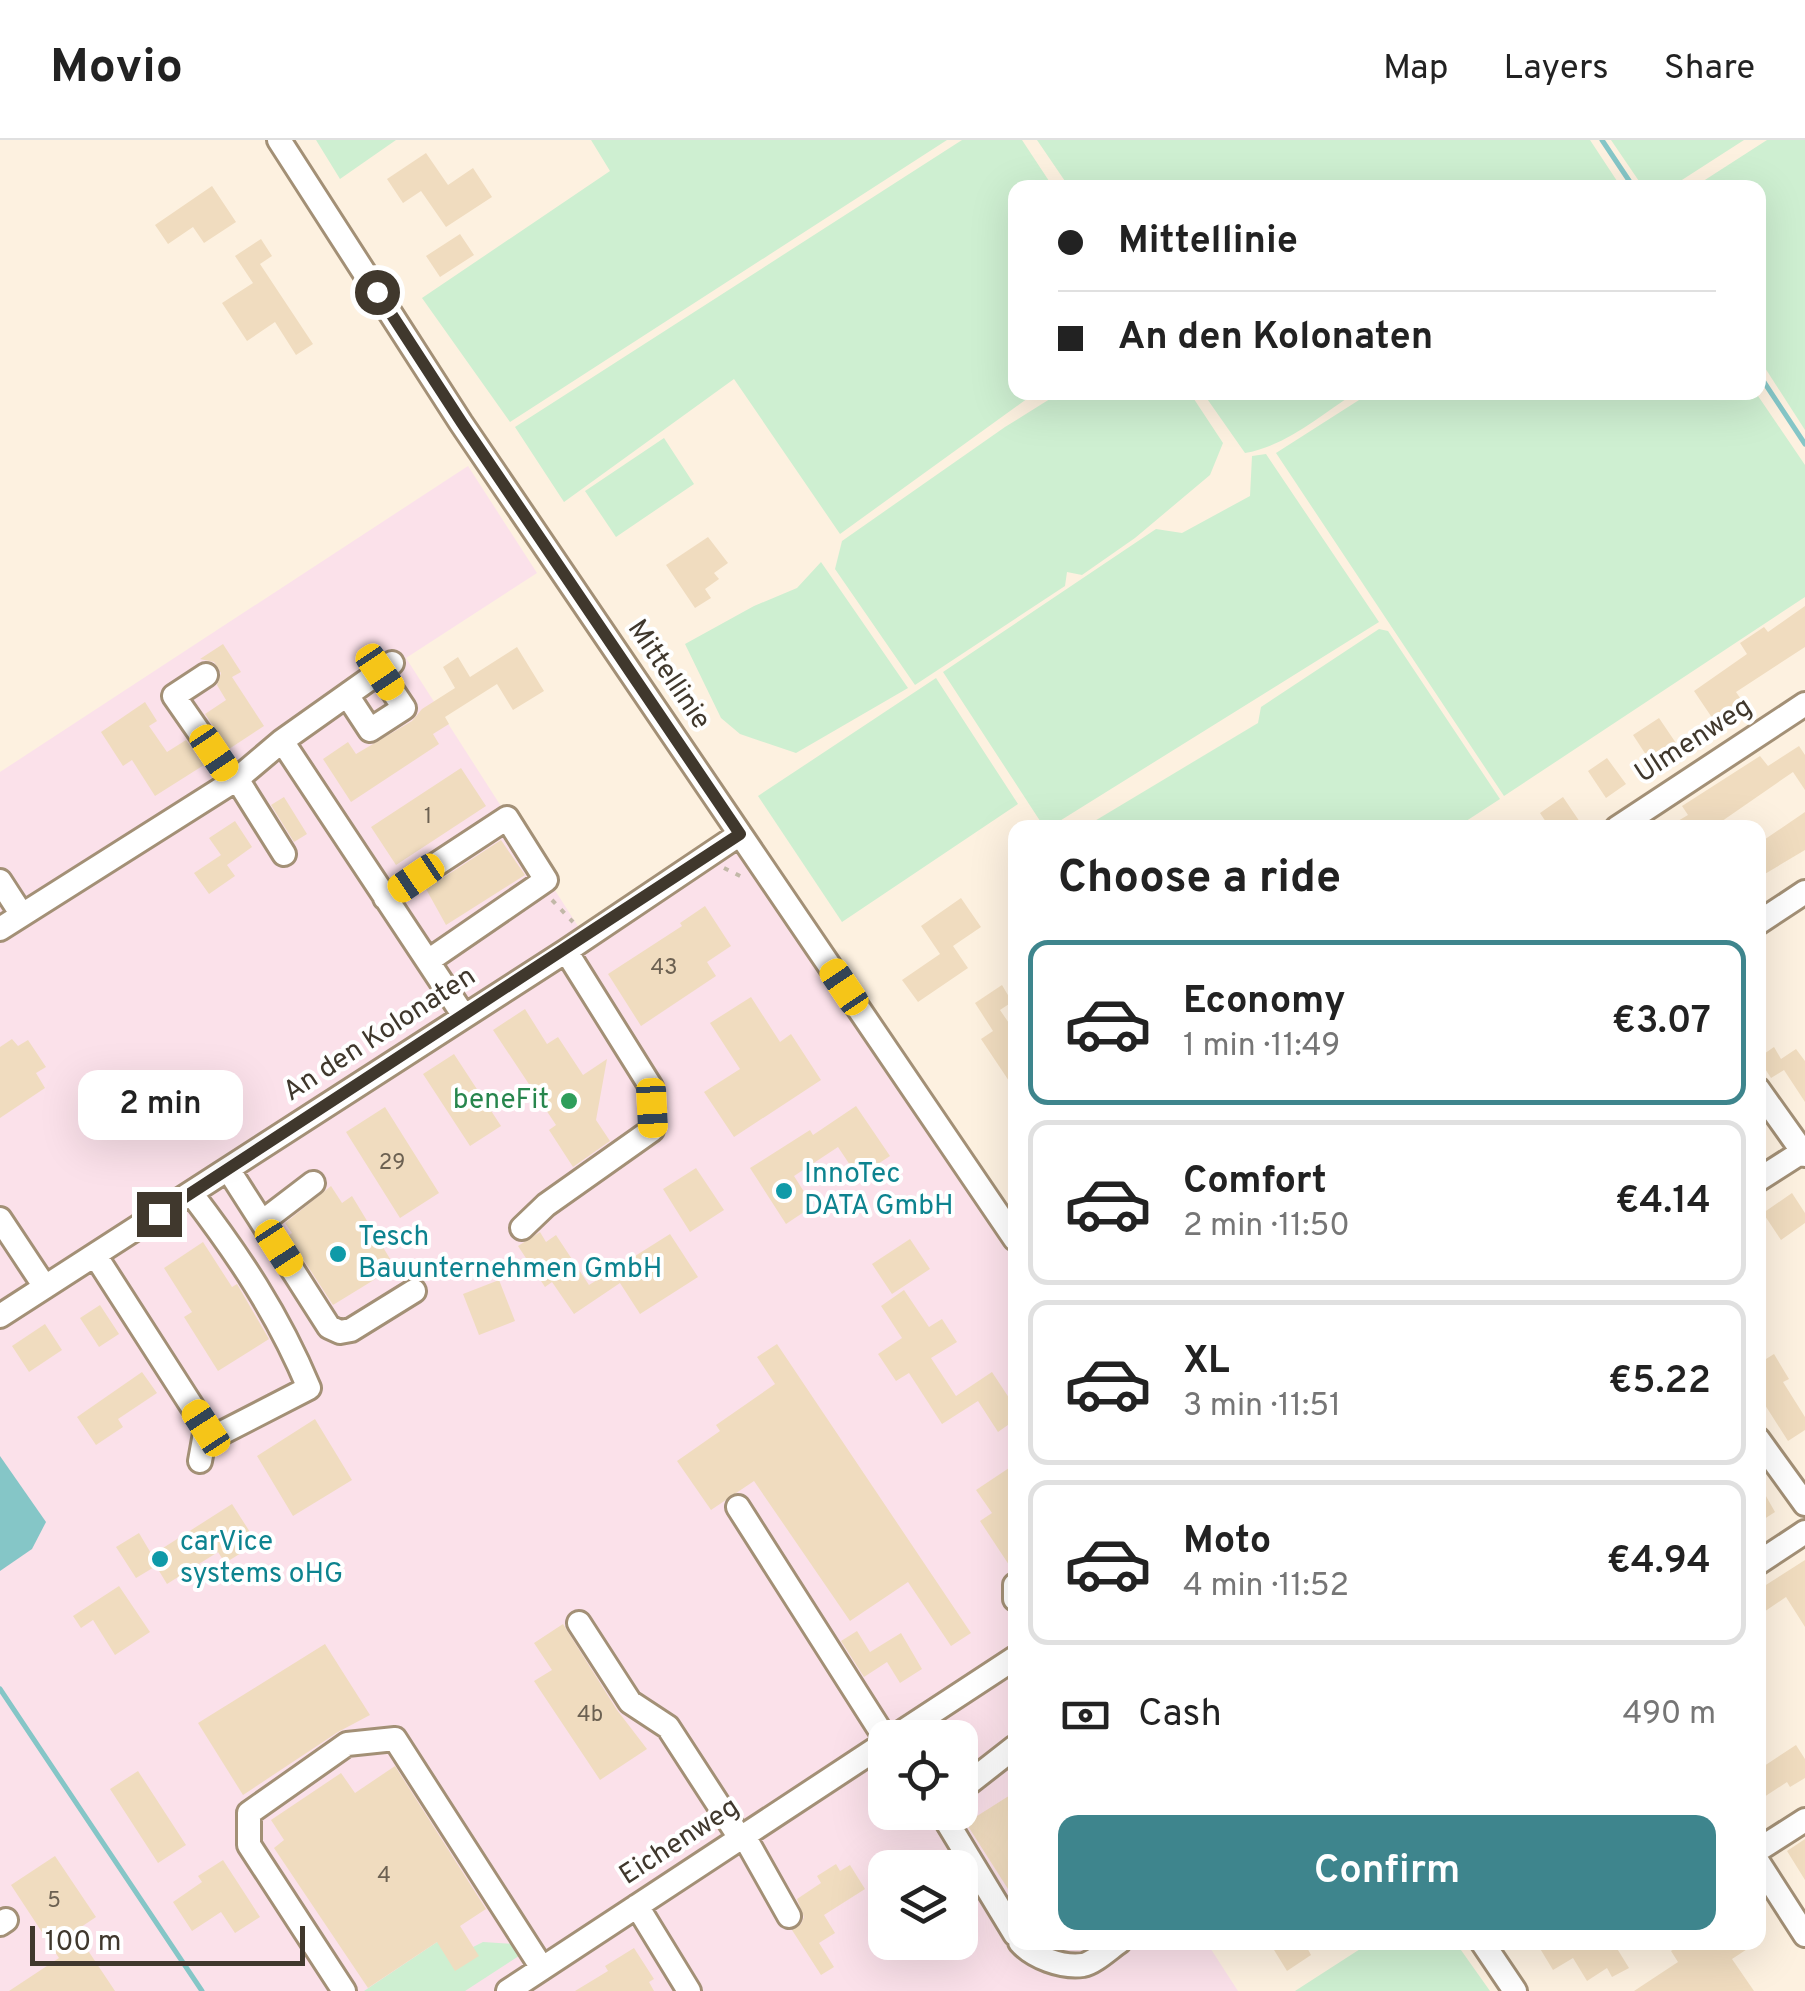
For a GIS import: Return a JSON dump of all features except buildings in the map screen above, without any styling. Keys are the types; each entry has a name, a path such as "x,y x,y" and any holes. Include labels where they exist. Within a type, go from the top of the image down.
{"street":[{"name":"Mittellinie","path":"279,140 462,423 1008,1229"},
{"path":"0,929 235,780 282,741 386,668 404,708 370,730 347,696"},
{"path":"206,674 174,696 284,854"},
{"name":"Ulmenweg","path":"1628,820 1805,704"},
{"path":"282,741 464,1016"},
{"path":"383,894 484,818"},
{"path":"383,894 507,818 546,880 428,961"},
{"name":"An den Kolonaten","path":"0,1316 566,951 740,834"},
{"path":"0,881 22,915"},
{"path":"1766,918 1805,892"},
{"path":"522,1228 546,1205 652,1130 650,1086 566,951"},
{"path":"1766,1100 1804,1152 1766,1175"},
{"path":"228,1169 329,1327 340,1332 351,1330 414,1291"},
{"path":"262,1222 313,1183"},
{"path":"95,1256 206,1428 202,1452 308,1388 286,1332 228,1241 191,1193"},
{"path":"0,1219 44,1288"},
{"path":"1766,1449 1805,1504"},
{"path":"738,1507 876,1720"},
{"path":"1766,1558 1805,1532"},
{"path":"579,1624 630,1702 668,1727 742,1837 789,1916"},
{"name":"Eichenweg","path":"918,1720 1008,1662"},
{"path":"344,1991 249,1845 249,1812 347,1744 395,1739 542,1968"},
{"name":"Eichenweg","path":"508,1991 868,1752"},
{"path":"978,1776 1008,1752"},
{"path":"1766,1845 1805,1820"},
{"path":"953,1830 1008,1922"},
{"path":"1766,1874 1805,1935"},
{"path":"637,1906 688,1991"},
{"path":"1028,1950 1049,1961 1084,1965 1107,1950"},
{"path":"1487,1950 1515,1991"}],"path":[{"path":"539,885 572,922"}],"shaded area":[{"path":"468,466 537,573 406,658 583,934 740,834 1008,1229 1008,1950 1212,1950 1238,1991 0,1991 0,772"}],"green space":[{"path":"316,140 396,140 340,179"},
{"path":"591,140 947,140 510,422 422,298 610,171"},
{"path":"962,140 1022,140 1048,180 1008,180 1008,400 1025,400 840,534 734,379 564,502 515,427"},
{"path":"1037,140 1590,140 1616,180 1064,180"},
{"path":"1611,140 1744,140 1682,180 1638,180"},
{"path":"1767,140 1805,140 1805,430 1766,369 1766,180 1705,180"},
{"path":"1048,400 1195,400 1223,443 1210,475 1135,538 1082,575 1067,572 1065,586 915,685 835,569 842,541"},
{"path":"1208,400 1345,400 1289,437 1245,453"},
{"path":"1359,400 1761,400 1805,465 1805,597 1504,796 1276,453"},
{"path":"664,438 694,484 616,537 585,491"},
{"path":"1266,454 1379,622 1061,820 1039,820 943,672 1156,529 1182,533 1250,496 1252,456"},
{"path":"821,562 908,688 796,753 740,734 721,718 685,644 754,606 797,588"},
{"path":"1379,629 1388,631 1500,799 1468,820 1096,820 1258,723 1261,707"},
{"path":"936,678 1018,804 842,922 758,796"},
{"path":"437,1942 473,1947 483,1942 516,1944 522,1954 465,1991 364,1991"},
{"path":"1359,1950 1461,1950 1490,1991 1295,1991"}],"water":[{"path":"0,1456 46,1522 32,1549 0,1571"}],"waterway":[{"path":"1602,140 1629,180"},
{"path":"1766,385 1805,444"},
{"path":"0,1689 202,1991"}],"place":[{"name":"beneFit","path":"569,1101"},
{"name":"InnoTec DATA GmbH","path":"784,1191"},
{"name":"Tesch Bauunternehmen GmbH","path":"338,1254"},
{"name":"carVice systems oHG","path":"160,1559"}],"route":[{"path":"159,1214 740,834 377,292"}]}
